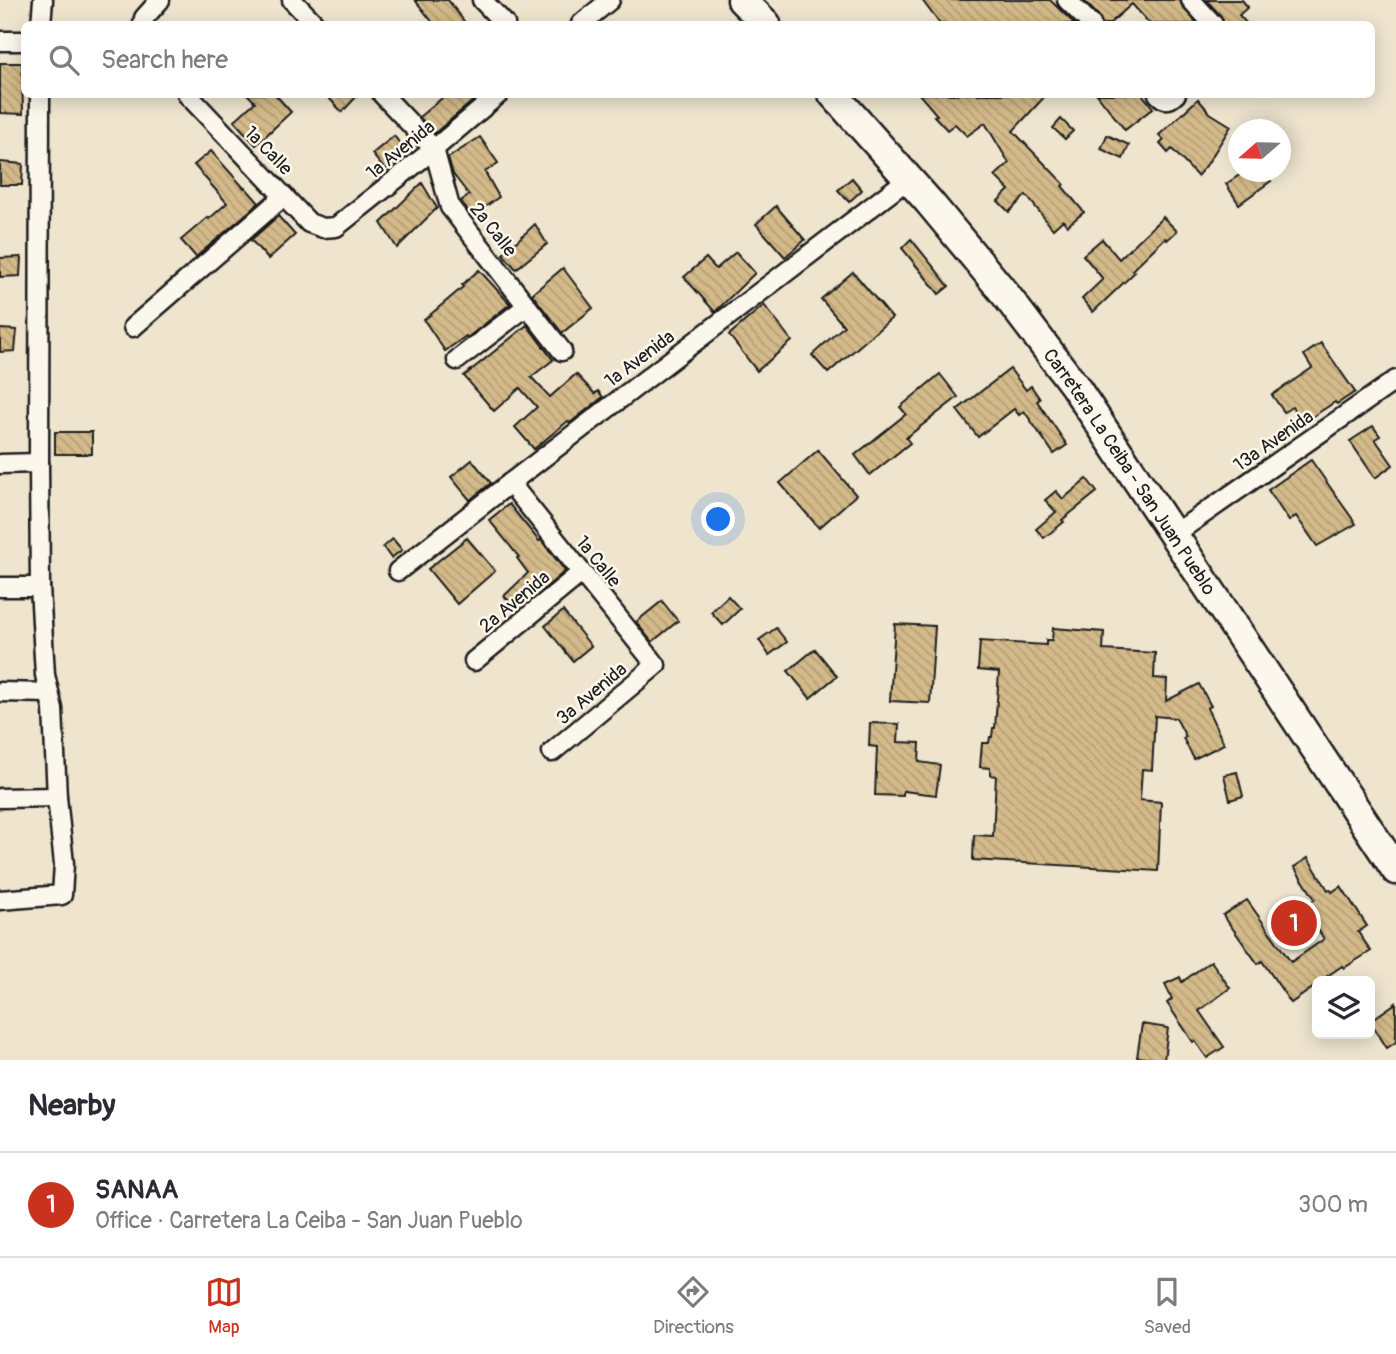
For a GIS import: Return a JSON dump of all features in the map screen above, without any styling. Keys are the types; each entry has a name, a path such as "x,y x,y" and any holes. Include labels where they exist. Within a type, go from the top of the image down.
{"main road":[{"path":"741,0 763,21"},
{"name":"Carretera La Ceiba - San Juan Pueblo","path":"837,98 1006,295 1074,385 1396,870"}],"street":[{"path":"41,21 43,0"},
{"path":"144,21 160,0"},
{"path":"292,0 312,21"},
{"path":"482,0 502,21"},
{"path":"585,21 610,0"},
{"path":"1067,0 1088,21"},
{"path":"1191,0 1210,21"},
{"path":"0,41 21,41"},
{"path":"0,900 62,895 64,864 52,709 45,674 40,587 40,98"},
{"name":"1a Calle","path":"191,98 309,223 323,228"},
{"name":"2a Calle","path":"386,98 434,149 450,206 562,351"},
{"name":"1a Avenida","path":"323,228 336,228 494,98"},
{"name":"1ª Avenida","path":"398,571 908,179"},
{"path":"133,327 284,197"},
{"path":"457,360 527,306"},
{"name":"13a Avenida","path":"1173,535 1396,380"},
{"path":"0,464 39,463"},
{"name":"1ª Calle","path":"510,483 656,666"},
{"name":"2ª Avenida","path":"474,661 580,573"},
{"path":"0,587 40,587"},
{"name":"3ª Avenida","path":"552,752 656,666"},
{"path":"0,692 49,693"},
{"path":"0,798 57,797"}],"building":[{"path":"415,0 448,0 464,21 432,21"},
{"path":"922,0 1050,0 1072,21 938,21"},
{"path":"1083,0 1180,0 1183,8 1195,21 1147,21 1132,4 1112,21 1101,21"},
{"path":"1206,0 1242,0 1248,7 1239,15 1244,21 1223,21"},
{"path":"0,63 21,63 23,114 0,113"},
{"path":"251,98 279,98 291,112 256,145 234,121 255,102"},
{"path":"329,98 355,98 342,112"},
{"path":"442,98 476,98 435,133 419,117"},
{"path":"922,98 1043,98 1013,131 1064,184 1062,186 1084,212 1067,226 1063,220 1053,229 1026,195 1009,212 998,201 1009,190 995,176 1009,163 985,123 967,136 955,124 947,130 934,116 937,115"},
{"path":"1100,98 1145,98 1153,108 1125,130"},
{"path":"1198,99 1210,113 1228,124 1228,131 1197,176 1172,149 1168,153 1160,144 1164,140 1159,135"},
{"path":"1061,119 1073,131 1065,139 1053,128"},
{"path":"1107,135 1129,145 1123,159 1101,149"},
{"path":"394,136 407,152 385,170 372,154"},
{"path":"480,137 498,163 485,172 499,197 472,216 461,201 469,195 453,174 448,158"},
{"path":"211,151 259,203 196,257 181,240 227,203 194,165"},
{"path":"0,162 23,164 22,185 0,185"},
{"path":"852,178 862,190 849,202 838,190"},
{"path":"1229,182 1270,182 1239,204 1226,184"},
{"path":"422,183 437,208 397,248 381,223"},
{"path":"776,206 805,240 785,257 756,224"},
{"path":"278,216 295,235 268,259 251,240"},
{"path":"1163,217 1177,231 1167,240 1165,238 1132,270 1135,272 1093,312 1082,299 1103,279 1083,255 1102,239 1119,259"},
{"path":"535,224 547,244 516,269 503,254"},
{"path":"911,239 949,286 939,294 902,248"},
{"path":"736,252 755,273 715,312 684,277 706,258 716,269"},
{"path":"21,257 20,276 0,277 0,258"},
{"path":"563,268 593,308 562,333 532,294"},
{"path":"479,270 510,304 467,338 466,336 445,351 424,320"},
{"path":"853,272 892,318 828,373 812,355 844,326 821,299"},
{"path":"764,305 792,341 757,371 729,335"},
{"path":"527,325 553,360 531,377 550,397 576,374 595,394 598,391 603,397 534,449 515,427 537,407 520,388 494,411 464,376"},
{"path":"0,329 17,330 15,351 0,352"},
{"path":"1321,343 1355,392 1303,423 1292,407 1284,412 1272,395 1312,368 1304,355"},
{"path":"1010,369 1026,390 1031,386 1040,399 1037,401 1067,445 1054,454 1024,411 1019,415 1014,409 978,437 957,410"},
{"path":"940,374 958,397 906,438 910,443 870,475 855,455 906,414 900,407"},
{"path":"1373,426 1380,436 1375,439 1393,465 1375,478 1350,441"},
{"path":"55,432 92,432 92,454 55,454"},
{"path":"818,450 856,495 819,528 780,483"},
{"path":"472,460 491,483 470,500 451,477"},
{"path":"1311,460 1356,524 1317,546 1296,516 1289,521 1268,490"},
{"path":"1087,479 1097,492 1044,538 1036,529 1056,512 1045,500 1056,491 1063,499"},
{"path":"509,504 565,571 542,591 538,585 514,606 504,596 528,573 517,558 519,557 489,520"},
{"path":"467,538 495,571 457,604 428,569"},
{"path":"393,539 402,550 391,558 383,547"},
{"path":"728,596 740,609 723,625 711,612"},
{"path":"662,601 678,621 652,642 636,622"},
{"path":"563,611 591,646 573,661 545,626"},
{"path":"895,624 935,626 930,703 890,701"},
{"path":"776,628 787,642 769,655 759,640"},
{"path":"1053,628 1104,632 1103,650 1155,653 1154,678 1167,679 1166,701 1199,684 1211,706 1207,708 1224,744 1194,759 1176,718 1155,716 1152,770 1142,769 1140,800 1161,802 1158,871 973,860 974,835 993,836 996,776 990,775 990,768 980,767 982,743 989,743 995,728 999,672 978,670 980,641 1046,645 1046,640 1052,640"},
{"path":"815,649 837,676 810,698 788,671"},
{"path":"870,723 899,724 898,742 920,743 919,762 940,765 936,795 903,791 903,796 875,795 877,747 869,746"},
{"path":"1237,772 1243,796 1230,800 1224,775"},
{"path":"1308,858 1328,890 1332,892 1341,886 1367,926 1358,932 1371,951 1327,976 1312,976 1312,988 1291,1003 1262,961 1258,964 1223,915 1247,900 1291,962 1324,939 1303,907 1315,899 1294,867"},
{"path":"1211,961 1230,988 1199,1011 1224,1047 1207,1058 1167,1003 1172,999 1165,984 1180,977 1182,982"},
{"path":"1396,1003 1396,1042 1387,1048 1375,1029 1375,1018"},
{"path":"1142,1024 1168,1028 1164,1060 1137,1057"}],"place":[{"name":"SANAA","path":"1294,923"}]}
